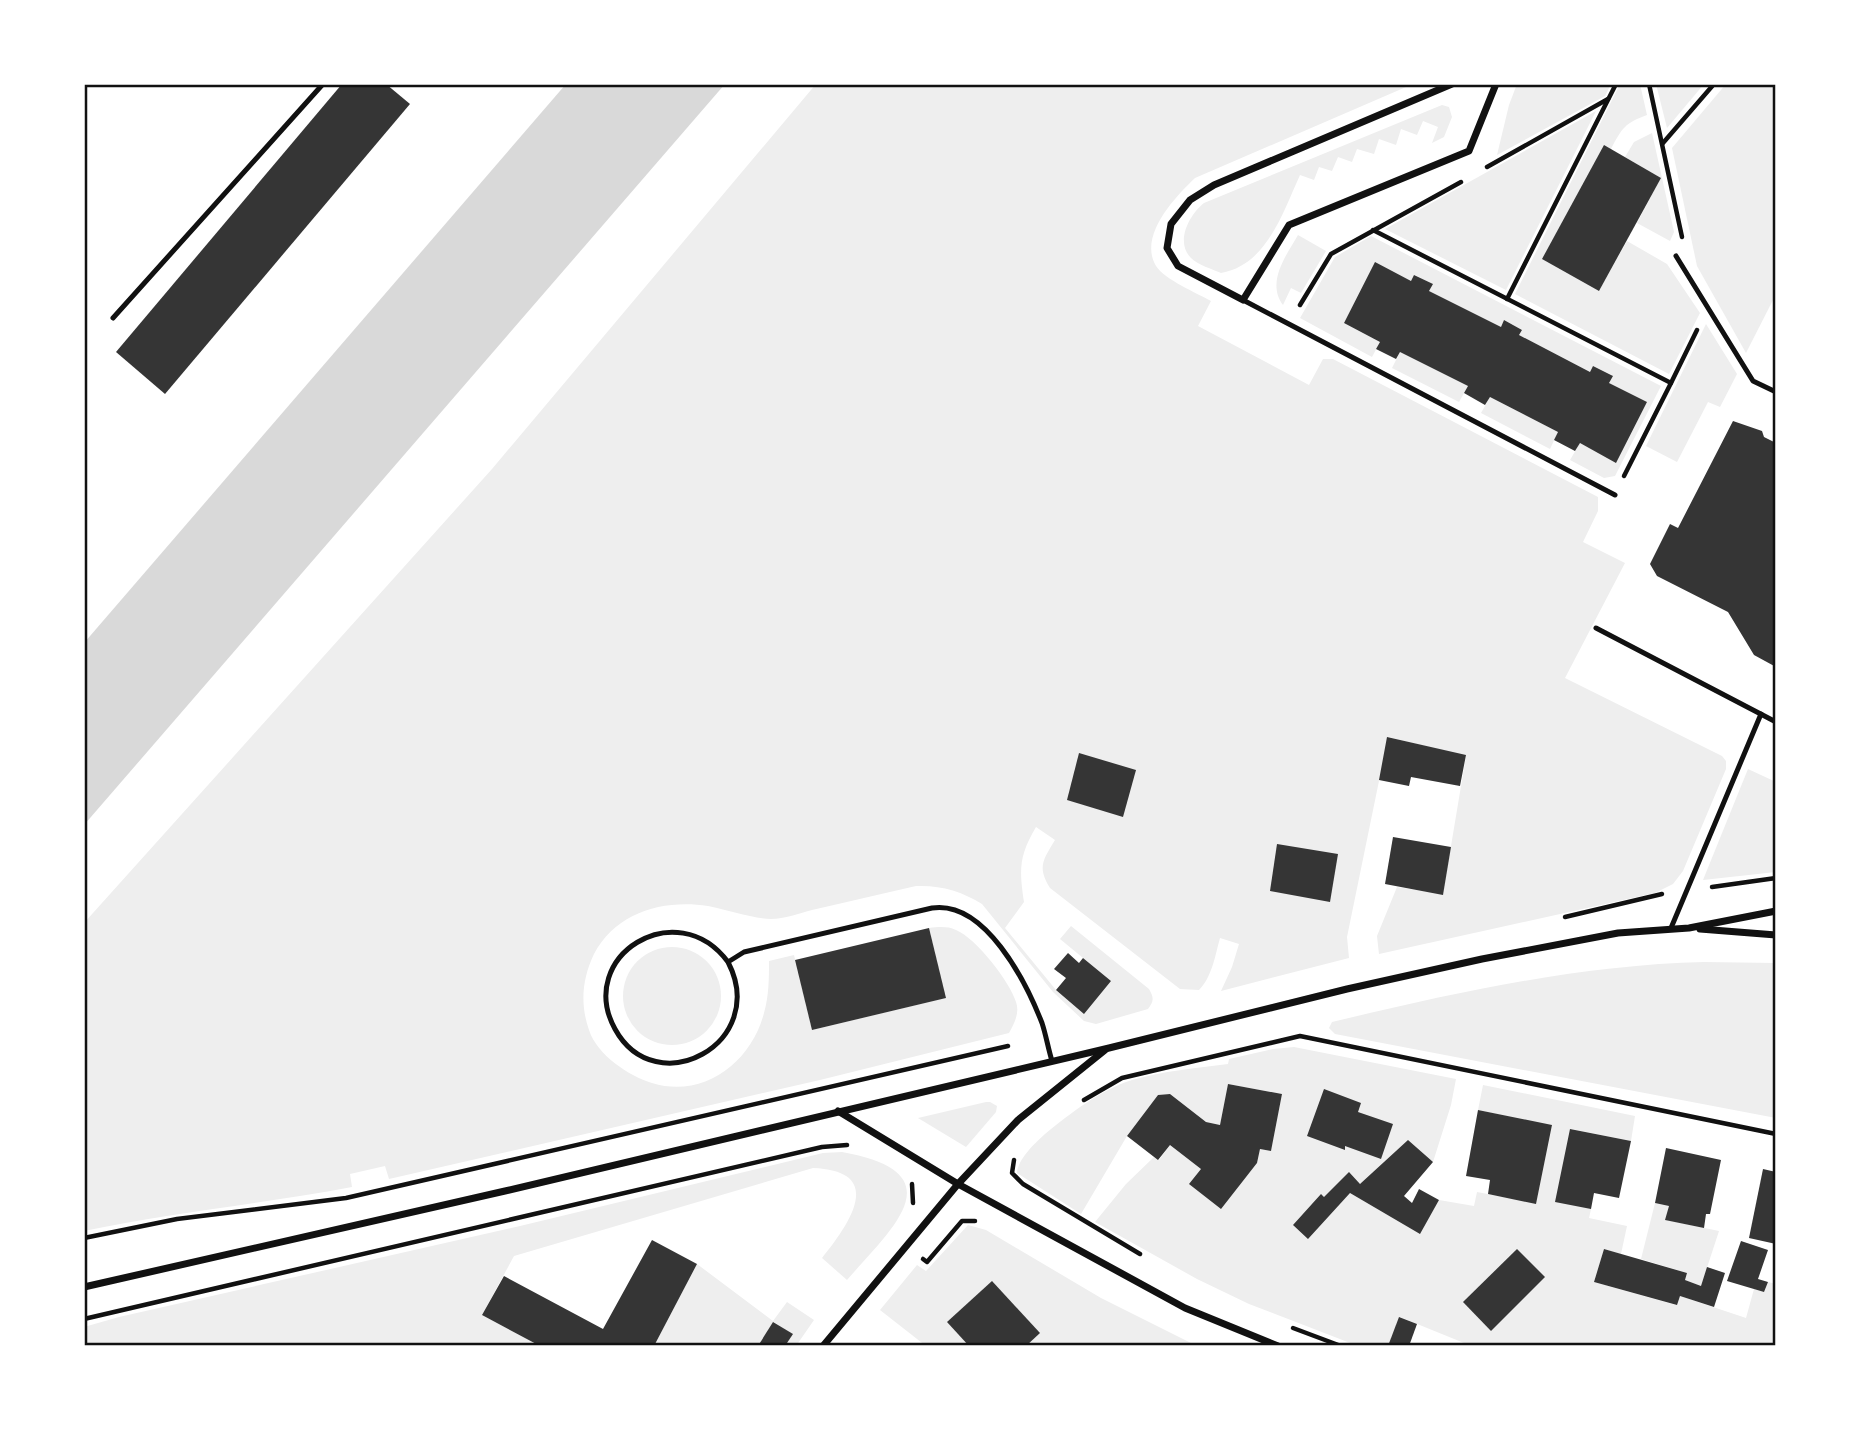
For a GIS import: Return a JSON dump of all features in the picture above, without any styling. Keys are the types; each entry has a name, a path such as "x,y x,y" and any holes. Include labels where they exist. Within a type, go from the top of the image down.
{"street":[{"path":"1452,84 1214,185 1190,200 1171,224 1167,248 1178,266 1243,300 1289,225 1469,151 1496,84"},
{"path":"1689,928 1776,911"},
{"path":"84,1287 505,1191 1482,959 1618,933 1671,928 1776,935"},
{"path":"823,1346 958,1184 1018,1120 1109,1048"},
{"path":"838,1111 958,1184 1185,1308 1278,1346"}],"lane":[{"path":"113,318 323,84"},
{"path":"1676,256 1753,381 1776,392"},
{"path":"1243,300 1615,495"},
{"path":"1596,628 1776,722"},
{"path":"1671,928 1762,714"},
{"path":"728,962 744,952 932,908 951,907 966,914 997,941 1025,987 1042,1025 1052,1060"},
{"path":"665,932 688,933 714,946 728,962 737,986 737,1008 728,1032 720,1042 701,1056 680,1063 653,1060 629,1047 615,1029 607,1002 607,985 623,953 639,940 665,932"}],"path":[{"path":"1507,299 1616,84"},
{"path":"1649,84 1682,239"},
{"path":"1662,144 1714,84"},
{"path":"1480,171 1608,99"},
{"path":"1289,324 1331,254 1468,178"},
{"path":"1373,230 1671,383"},
{"path":"1615,495 1708,308"},
{"path":"1687,891 1776,878"},
{"path":"1075,1106 1122,1078 1300,1036 1776,1134"},
{"path":"84,1238 177,1219 346,1198 1045,1038"},
{"path":"1238,1050 1239,1042"},
{"path":"84,1319 822,1147 850,1146"},
{"path":"1018,1155 1011,1168 1015,1178 1145,1257"},
{"path":"909,1176 914,1189 910,1208"},
{"path":"1286,1326 1341,1346"}],"shaded area":[{"path":"566,84 725,84 84,825 84,643"},
{"path":"816,84 1413,84 1195,178 1169,206 1155,230 1152,254 1156,266 1166,276 1211,301 1198,326 1309,385 1323,359 1333,359 1598,497 1598,511 1583,542 1625,563 1565,678 1722,756 1726,761 1726,769 1683,871 1673,884 1655,893 1379,954 1377,936 1397,887 1443,894 1466,756 1388,737 1347,937 1349,958 1221,991 1239,944 1220,938 1203,985 1199,990 1180,989 1050,888 1043,864 1055,840 1036,827 1023,855 1021,880 1024,902 1005,928 1056,990 1111,981 1060,939 1071,926 1149,989 1153,999 1148,1009 1096,1024 1084,1021 1053,992 982,904 958,892 942,888 916,886 776,919 691,904 658,907 628,919 603,940 590,963 584,992 586,1020 599,1048 624,1070 652,1083 671,1087 689,1086 722,1073 736,1061 758,1031 764,1013 768,994 769,961 794,955 812,1030 945,998 929,928 946,927 956,930 982,951 1013,993 1017,1006 1016,1018 1009,1033 820,1080 389,1179 385,1166 350,1174 352,1187 84,1231 84,923 492,469"},
{"path":"1517,84 1611,84 1605,96 1497,155"},
{"path":"1620,84 1640,84 1647,115 1625,127 1611,149 1599,291 1627,241 1667,264 1700,313 1669,374 1515,294"},
{"path":"1656,84 1704,84 1667,128"},
{"path":"1726,84 1776,84 1776,294 1746,353 1697,266 1672,148"},
{"path":"1442,105 1449,107 1452,117 1444,137 1432,143 1438,127 1423,121 1417,135 1401,129 1396,145 1379,139 1374,154 1357,149 1352,162 1338,157 1332,171 1319,167 1314,180 1300,175 1271,235 1250,260 1237,268 1221,273 1197,263 1186,252 1186,229 1193,214 1204,203"},
{"path":"1596,111 1506,290 1385,229"},
{"path":"1652,133 1674,232 1670,241 1637,223 1661,178 1625,157 1634,142"},
{"path":"1298,235 1326,251 1301,293 1291,288 1283,305 1276,287 1277,278 1283,260"},
{"path":"1371,236 1661,386 1615,476 1604,478 1570,460 1580,443 1616,462 1647,402 1609,383 1612,375 1593,366 1590,372 1519,335 1522,330 1504,320 1501,327 1429,291 1432,284 1415,275 1411,281 1375,263 1344,323 1380,342 1372,357 1300,318 1335,257"},
{"path":"1706,324 1737,374 1720,407 1708,402 1677,462 1646,446"},
{"path":"1400,352 1468,386 1459,402 1392,368"},
{"path":"1490,397 1558,432 1550,449 1481,413"},
{"path":"1748,769 1776,782 1776,872 1703,880"},
{"path":"672,947 691,951 707,961 717,977 721,996 717,1015 707,1031 691,1041 672,1045 653,1041 637,1031 627,1015 623,996 627,977 637,961 653,951"},
{"path":"1776,963 1776,1118 1335,1034 1329,1028 1332,1022 1516,982 1657,964"},
{"path":"1294,1047 1456,1079 1451,1105 1433,1162 1360,1184 1349,1173 1324,1197 1335,1208 1350,1193 1419,1233 1439,1200 1474,1206 1477,1192 1536,1203 1552,1126 1478,1110 1483,1085 1635,1116 1631,1141 1571,1129 1591,1209 1589,1218 1627,1226 1621,1254 1604,1249 1594,1282 1676,1305 1680,1296 1746,1318 1754,1289 1764,1292 1768,1282 1776,1284 1776,1346 1463,1346 1464,1343 1400,1317 1388,1346 1358,1346 1249,1304 1197,1279 1095,1222 1126,1184 1154,1157 1159,1160 1170,1145 1201,1169 1190,1184 1221,1208 1257,1163 1260,1149 1271,1151 1282,1094 1228,1084 1220,1125 1206,1122 1170,1094 1158,1095 1127,1136 1081,1214 1017,1173 1024,1157 1045,1134 1086,1103 1120,1084 1156,1074 1228,1064 1229,1059"},
{"path":"986,1102 997,1106 996,1112 966,1147 918,1118"},
{"path":"842,1152 877,1161 898,1174 906,1188 905,1204 896,1222 847,1280 822,1258 851,1215 855,1189 849,1179 836,1171 813,1168 514,1256 482,1315 540,1346 84,1346 84,1327 119,1317 520,1226 823,1153"},
{"path":"1655,1203 1669,1206 1666,1220 1719,1231 1701,1286 1685,1280 1687,1273 1641,1259"},
{"path":"968,1225 986,1230 1101,1298 1197,1346 926,1346 880,1310 917,1265 926,1271"},
{"path":"697,1264 773,1321 787,1302 814,1320 796,1346 785,1346 792,1334 774,1322 758,1346 654,1346"}],"building":[{"path":"342,84 386,84 410,104 165,394 116,352"},
{"path":"1604,145 1661,178 1599,291 1542,259"},
{"path":"1375,262 1411,281 1414,275 1433,284 1429,291 1501,327 1504,320 1522,330 1519,335 1590,372 1593,366 1613,376 1609,383 1647,402 1616,463 1580,443 1575,451 1554,440 1558,432 1490,397 1485,405 1464,393 1468,386 1400,352 1396,359 1376,349 1380,342 1344,323"},
{"path":"1733,421 1762,431 1764,437 1776,443 1776,667 1754,655 1728,612 1657,576 1650,564 1670,524 1678,528"},
{"path":"1387,737 1466,755 1460,786 1411,777 1409,786 1379,780"},
{"path":"1079,753 1136,770 1123,817 1067,800"},
{"path":"1393,837 1451,847 1443,895 1385,884"},
{"path":"1277,844 1338,854 1330,902 1270,891"},
{"path":"929,928 946,998 812,1030 795,960"},
{"path":"1068,953 1079,963 1083,958 1111,981 1084,1014 1056,990 1066,978 1054,969"},
{"path":"1228,1084 1282,1094 1271,1151 1260,1149 1257,1163 1221,1209 1189,1184 1201,1169 1170,1145 1158,1160 1127,1136 1158,1095 1170,1094 1206,1122 1220,1125"},
{"path":"1324,1089 1361,1103 1358,1112 1393,1124 1381,1159 1307,1136"},
{"path":"1478,1110 1552,1125 1536,1204 1488,1194 1490,1180 1466,1176"},
{"path":"1570,1129 1631,1141 1619,1198 1594,1193 1591,1209 1555,1202"},
{"path":"1408,1140 1433,1162 1404,1196 1412,1203 1419,1189 1439,1200 1420,1234 1350,1193 1308,1239 1293,1225 1321,1194 1324,1197 1349,1172 1360,1184"},
{"path":"1666,1148 1721,1160 1710,1214 1706,1214 1704,1228 1665,1220 1669,1206 1655,1203"},
{"path":"1763,1169 1776,1172 1776,1244 1749,1238"},
{"path":"652,1240 697,1264 654,1346 540,1346 482,1315 504,1276 603,1329"},
{"path":"1741,1241 1768,1250 1758,1279 1768,1282 1764,1292 1727,1281"},
{"path":"1517,1249 1545,1277 1491,1331 1463,1302"},
{"path":"1604,1249 1687,1273 1685,1280 1701,1286 1707,1267 1725,1273 1714,1307 1680,1296 1677,1305 1594,1282"},
{"path":"992,1281 1040,1333 1026,1346 969,1346 947,1322"},
{"path":"1399,1317 1417,1324 1409,1346 1388,1346"},
{"path":"773,1322 793,1334 785,1346 758,1346"}]}
